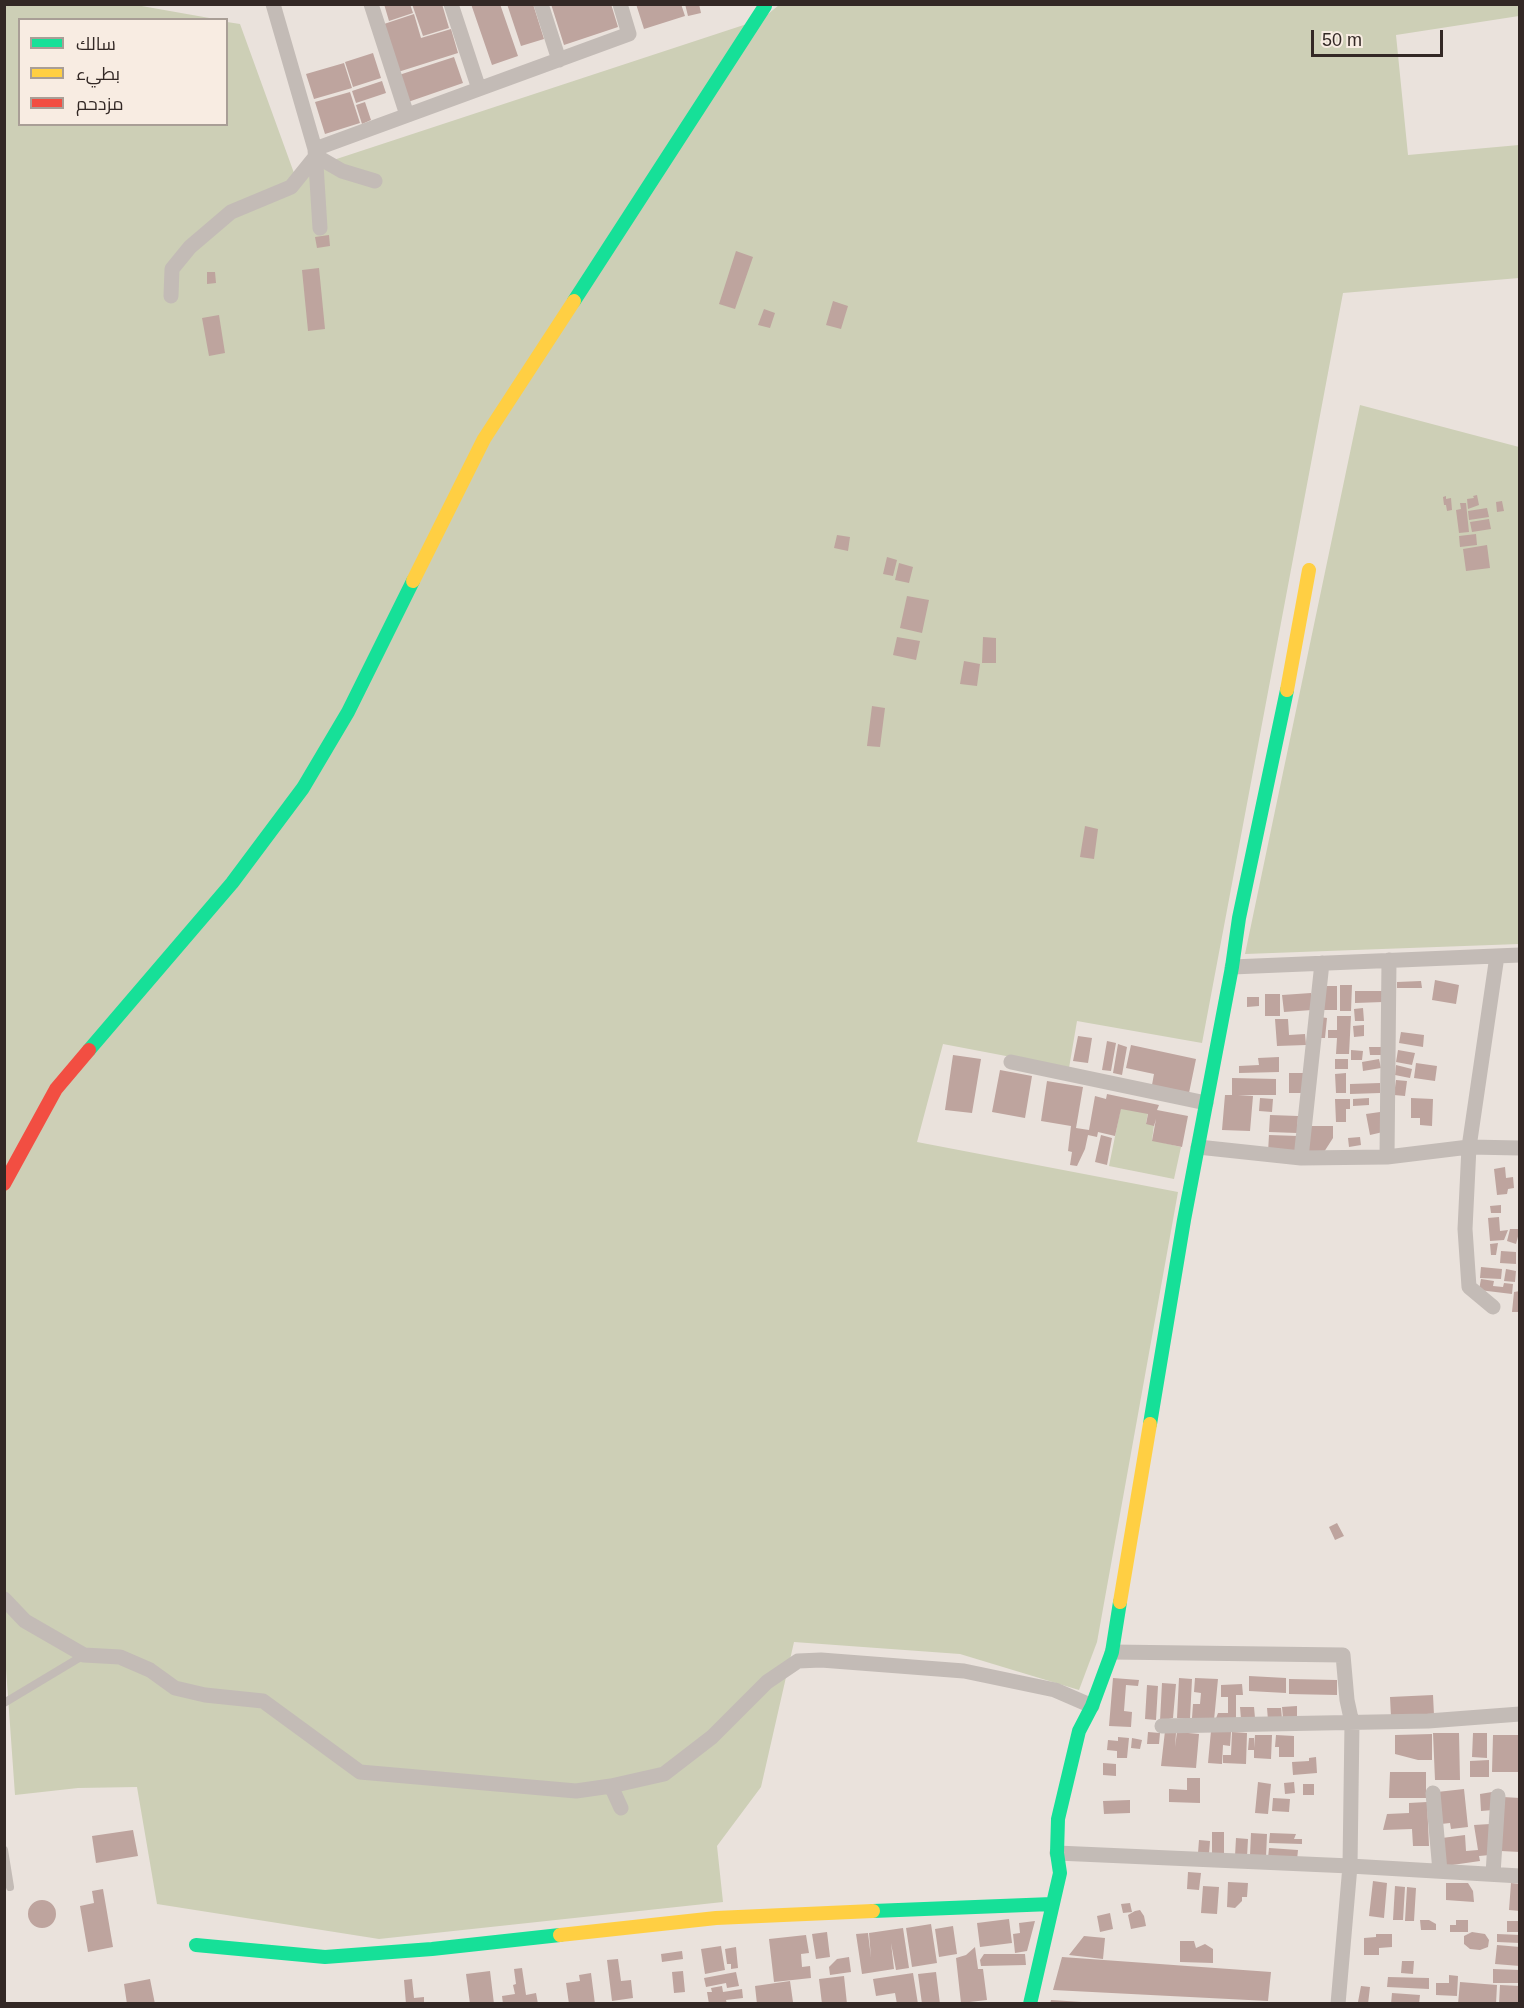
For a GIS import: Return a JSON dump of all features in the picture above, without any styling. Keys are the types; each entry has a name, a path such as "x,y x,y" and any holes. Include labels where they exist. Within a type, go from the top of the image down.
{"street":[{"path":"273,4 315,153 320,228"},
{"path":"371,4 407,115"},
{"path":"451,4 479,89"},
{"path":"541,4 559,60"},
{"path":"171,296 172,269 190,247 231,212 291,188 315,153 407,115 629,34 620,4"},
{"path":"4,1184 56,1089 232,883 303,788 348,712 484,439 765,6"},
{"path":"315,153 342,171 375,181"},
{"path":"1030,2004 1059,1873 1058,1819 1078,1731 1092,1706 1112,1652 1184,1220 1232,967 1239,918 1287,690 1309,570"},
{"path":"1232,967 1520,955"},
{"path":"1493,1307 1468,1287 1465,1229 1469,1147 1497,956"},
{"path":"1387,1156 1389,960"},
{"path":"1301,1158 1322,963"},
{"path":"1011,1062 1206,1103"},
{"path":"1198,1147 1301,1158 1387,1156 1469,1147 1520,1148"},
{"path":"4,1599 25,1621 84,1656 120,1657 150,1670 175,1688 205,1695 263,1701 360,1772 576,1791 664,1774 712,1737 767,1682 798,1661 821,1660 964,1671 1056,1690 1092,1706"},
{"path":"1112,1652 1343,1655 1347,1700 1352,1723 1350,1866 1338,2004"},
{"path":"1162,1726 1428,1721 1520,1714"},
{"path":"611,1786 621,1808"},
{"path":"1433,1792 1440,1871"},
{"path":"1494,1874 1498,1796"},
{"path":"1057,1853 1520,1876"},
{"path":"196,1945 325,1957 432,1949 716,1918 1052,1904"}],"lane":[{"path":"4,1703 84,1656"},
{"path":"4,1850 10,1887"}],"green space":[{"path":"4,5 136,5 209,18 18,18 18,126 228,126 228,22 240,24 294,173 762,19 779,5 1519,5 1519,16 1396,35 1408,155 1519,145 1519,278 1343,293 1202,1043 1077,1021 1069,1068 943,1044 917,1142 1178,1192 1097,1642 1079,1690 960,1654 794,1642 761,1787 717,1846 723,1902 379,1939 157,1904 137,1787 78,1788 15,1795 4,1641"},
{"path":"1360,405 1519,447 1519,944 1245,954"},
{"path":"1121,1107 1148,1113 1146,1123 1154,1125 1152,1140 1181,1147 1174,1179 1109,1166"}],"building":[{"path":"384,4 410,4 413,13 389,21"},
{"path":"412,4 442,4 449,28 423,36"},
{"path":"471,4 500,4 518,56 492,65"},
{"path":"507,4 533,4 544,39 521,46"},
{"path":"551,4 611,4 618,27 564,45"},
{"path":"636,4 681,4 685,16 644,29"},
{"path":"685,4 699,4 701,13 688,16"},
{"path":"414,14 421,38 451,29 458,53 398,72 384,24"},
{"path":"373,53 381,78 353,87 345,62"},
{"path":"454,57 463,83 408,102 399,75"},
{"path":"344,63 352,88 314,99 306,74"},
{"path":"382,81 386,93 356,103 352,91"},
{"path":"350,92 360,123 325,134 315,102"},
{"path":"365,102 371,120 362,124 356,105"},
{"path":"329,235 330,246 317,248 315,237"},
{"path":"736,251 753,257 735,309 719,304"},
{"path":"319,268 325,329 308,331 302,270"},
{"path":"207,272 215,272 216,283 207,284"},
{"path":"833,301 848,306 841,329 826,325"},
{"path":"764,309 775,313 770,328 758,325"},
{"path":"219,315 225,353 209,356 202,318"},
{"path":"1477,495 1479,505 1468,509 1467,499"},
{"path":"1446,496 1446,499 1451,498 1452,510 1447,511 1444,505 1443,497"},
{"path":"1502,501 1504,511 1497,512 1496,502"},
{"path":"1460,503 1466,503 1469,532 1459,533 1456,510 1461,509"},
{"path":"1487,508 1489,517 1469,520 1468,511"},
{"path":"1489,519 1491,529 1472,532 1470,522"},
{"path":"1476,534 1477,545 1460,547 1459,536"},
{"path":"837,535 850,537 848,551 834,548"},
{"path":"1487,545 1490,568 1466,571 1463,549"},
{"path":"887,557 897,560 893,576 883,574"},
{"path":"899,563 913,567 909,583 895,580"},
{"path":"907,596 929,600 922,633 900,628"},
{"path":"897,637 920,641 916,660 893,655"},
{"path":"983,637 996,638 996,663 982,663"},
{"path":"964,661 980,664 977,686 960,684"},
{"path":"872,706 885,708 880,747 867,746"},
{"path":"1085,826 1098,829 1094,859 1080,857"},
{"path":"1435,980 1459,985 1456,1004 1432,1000"},
{"path":"1421,981 1422,988 1397,988 1397,982"},
{"path":"1340,985 1352,985 1351,1011 1340,1011"},
{"path":"1322,986 1337,986 1337,1010 1322,1010"},
{"path":"1355,991 1383,991 1383,1002 1355,1003"},
{"path":"1311,993 1312,1010 1284,1012 1282,995"},
{"path":"1265,994 1280,994 1280,1016 1265,1016"},
{"path":"1247,997 1259,997 1259,1006 1247,1007"},
{"path":"1363,1008 1364,1021 1355,1021 1354,1009"},
{"path":"1337,1016 1351,1016 1349,1054 1336,1054 1337,1038 1328,1038 1328,1030 1337,1030"},
{"path":"1320,1017 1327,1018 1325,1038 1318,1038"},
{"path":"1275,1019 1288,1019 1289,1035 1305,1034 1306,1045 1277,1046"},
{"path":"1364,1025 1364,1036 1354,1037 1353,1026"},
{"path":"1401,1032 1424,1035 1423,1047 1399,1043"},
{"path":"1078,1036 1092,1038 1088,1063 1073,1061"},
{"path":"1107,1041 1116,1043 1111,1071 1102,1070"},
{"path":"1118,1044 1127,1047 1122,1075 1113,1073"},
{"path":"1131,1045 1196,1059 1189,1093 1152,1085 1154,1074 1126,1068"},
{"path":"1369,1047 1381,1047 1381,1055 1370,1055"},
{"path":"1351,1050 1363,1051 1362,1060 1351,1060"},
{"path":"1398,1050 1415,1053 1412,1065 1396,1062"},
{"path":"953,1055 981,1059 972,1113 945,1110"},
{"path":"1279,1057 1279,1072 1239,1073 1239,1066 1259,1065 1258,1058"},
{"path":"1335,1059 1348,1059 1348,1069 1335,1069"},
{"path":"1379,1059 1381,1068 1363,1071 1362,1062"},
{"path":"1416,1063 1437,1066 1435,1081 1414,1078"},
{"path":"1396,1065 1412,1069 1410,1078 1395,1075"},
{"path":"1000,1070 1032,1076 1025,1118 992,1112"},
{"path":"1289,1073 1303,1073 1304,1093 1289,1093"},
{"path":"1346,1073 1346,1093 1336,1093 1335,1074"},
{"path":"1232,1078 1276,1079 1276,1095 1238,1095 1253,1096 1250,1131 1222,1130 1225,1095 1232,1095"},
{"path":"1396,1080 1407,1081 1405,1096 1394,1095"},
{"path":"1047,1081 1083,1087 1076,1128 1089,1130 1095,1096 1106,1099 1107,1094 1159,1105 1157,1110 1188,1116 1182,1147 1152,1141 1156,1119 1154,1126 1146,1124 1148,1114 1121,1109 1115,1136 1098,1132 1097,1137 1088,1135 1085,1149 1077,1166 1070,1165 1072,1152 1068,1151 1071,1126 1041,1121"},
{"path":"1380,1083 1380,1093 1350,1094 1350,1084"},
{"path":"1260,1098 1273,1099 1272,1112 1259,1111"},
{"path":"1369,1098 1369,1105 1353,1106 1353,1099"},
{"path":"1411,1098 1433,1099 1432,1126 1420,1125 1420,1118 1411,1118"},
{"path":"1335,1099 1350,1099 1350,1109 1346,1109 1346,1122 1336,1122"},
{"path":"1380,1112 1383,1132 1370,1135 1366,1114"},
{"path":"1270,1115 1298,1116 1297,1133 1269,1132"},
{"path":"1308,1126 1333,1126 1333,1138 1324,1152 1308,1152"},
{"path":"1101,1135 1112,1138 1107,1165 1095,1162"},
{"path":"1269,1135 1298,1136 1297,1153 1268,1152"},
{"path":"1360,1137 1361,1145 1349,1147 1348,1138"},
{"path":"1505,1167 1506,1178 1513,1177 1514,1188 1508,1189 1507,1194 1497,1195 1494,1169"},
{"path":"1501,1205 1501,1213 1491,1213 1490,1206"},
{"path":"1499,1217 1500,1231 1508,1230 1504,1240 1490,1241 1488,1218"},
{"path":"1510,1229 1520,1229 1516,1244 1507,1241"},
{"path":"1498,1243 1496,1255 1491,1255 1490,1244"},
{"path":"1501,1251 1516,1252 1516,1264 1500,1263"},
{"path":"1481,1267 1502,1269 1501,1279 1480,1278"},
{"path":"1506,1269 1516,1271 1515,1282 1504,1281"},
{"path":"1481,1279 1494,1281 1493,1286 1503,1287 1504,1283 1513,1284 1512,1294 1479,1290"},
{"path":"1520,1291 1520,1312 1512,1312 1514,1292"},
{"path":"1337,1523 1344,1536 1335,1540 1329,1527"},
{"path":"1249,1676 1286,1678 1286,1693 1249,1691"},
{"path":"1113,1678 1139,1680 1138,1686 1126,1685 1124,1711 1132,1712 1131,1727 1109,1726"},
{"path":"1179,1678 1192,1679 1190,1719 1177,1718"},
{"path":"1195,1678 1218,1679 1214,1720 1192,1718 1193,1704 1200,1704 1201,1693 1194,1692"},
{"path":"1289,1679 1337,1680 1337,1695 1289,1694"},
{"path":"1162,1683 1176,1684 1173,1718 1160,1721"},
{"path":"1242,1684 1243,1695 1236,1695 1236,1721 1215,1721 1218,1713 1228,1713 1228,1697 1221,1697 1221,1685"},
{"path":"1147,1685 1158,1686 1156,1720 1145,1719"},
{"path":"1433,1695 1434,1715 1391,1717 1390,1697"},
{"path":"1297,1706 1297,1718 1283,1718 1282,1707"},
{"path":"1240,1707 1254,1707 1255,1718 1241,1719"},
{"path":"1267,1708 1281,1708 1282,1719 1268,1720"},
{"path":"1165,1731 1176,1733 1175,1747 1177,1732 1199,1734 1196,1768 1161,1766"},
{"path":"1211,1731 1231,1732 1230,1746 1223,1745 1222,1764 1208,1763"},
{"path":"1148,1732 1160,1733 1159,1744 1147,1744"},
{"path":"1232,1732 1247,1733 1246,1764 1223,1763 1223,1755 1231,1755"},
{"path":"1433,1733 1459,1733 1460,1780 1435,1780"},
{"path":"1473,1733 1487,1733 1487,1758 1472,1757"},
{"path":"1432,1734 1432,1760 1418,1760 1395,1754 1395,1735"},
{"path":"1255,1735 1272,1735 1271,1759 1254,1758 1254,1750 1248,1750 1249,1738 1254,1738 1254,1748"},
{"path":"1276,1735 1294,1736 1294,1757 1279,1757 1279,1747 1275,1747"},
{"path":"1493,1735 1520,1735 1520,1772 1492,1772"},
{"path":"1118,1737 1129,1738 1127,1758 1117,1758 1117,1751 1107,1750 1108,1740 1118,1741"},
{"path":"1132,1738 1142,1740 1140,1749 1131,1748"},
{"path":"1316,1757 1317,1773 1293,1775 1292,1762 1309,1761 1309,1758"},
{"path":"1489,1760 1489,1777 1470,1777 1470,1761"},
{"path":"1103,1763 1116,1764 1116,1776 1103,1775"},
{"path":"1390,1772 1426,1772 1426,1798 1389,1798"},
{"path":"1187,1778 1200,1778 1200,1803 1169,1802 1169,1789 1187,1790"},
{"path":"1258,1782 1271,1784 1268,1814 1255,1813"},
{"path":"1294,1782 1295,1793 1285,1794 1284,1783"},
{"path":"1303,1784 1314,1784 1314,1795 1303,1795"},
{"path":"1464,1789 1468,1827 1451,1829 1450,1823 1441,1824 1437,1792"},
{"path":"1492,1792 1493,1810 1481,1811 1480,1794"},
{"path":"1503,1797 1520,1798 1520,1852 1501,1851"},
{"path":"1273,1798 1290,1799 1289,1812 1272,1811"},
{"path":"1130,1800 1130,1813 1104,1814 1103,1801"},
{"path":"1427,1802 1429,1846 1413,1846 1412,1829 1383,1830 1387,1814 1409,1813 1409,1803"},
{"path":"1490,1824 1490,1855 1479,1856 1480,1861 1445,1866 1442,1838 1465,1835 1466,1851 1478,1850 1474,1825"},
{"path":"133,1830 138,1856 96,1863 92,1836"},
{"path":"1212,1832 1224,1832 1224,1856 1212,1856"},
{"path":"1251,1833 1267,1834 1266,1857 1250,1856"},
{"path":"1270,1833 1296,1834 1294,1839 1302,1839 1302,1844 1269,1843"},
{"path":"1236,1838 1248,1839 1247,1857 1235,1856"},
{"path":"1199,1840 1210,1841 1209,1854 1198,1853"},
{"path":"1269,1848 1298,1850 1297,1860 1268,1858"},
{"path":"1188,1872 1201,1873 1199,1890 1187,1889"},
{"path":"1373,1881 1387,1883 1384,1918 1369,1916"},
{"path":"1228,1882 1248,1883 1247,1897 1242,1897 1242,1901 1235,1908 1227,1907"},
{"path":"1446,1883 1468,1883 1473,1891 1474,1902 1446,1900"},
{"path":"1511,1883 1520,1884 1520,1911 1509,1910"},
{"path":"1203,1886 1219,1887 1217,1914 1201,1913"},
{"path":"1395,1886 1405,1887 1403,1920 1393,1920"},
{"path":"1407,1887 1416,1888 1414,1921 1405,1921"},
{"path":"103,1889 113,1947 88,1952 80,1906 94,1903 92,1891"},
{"path":"42,1900 52,1904 56,1914 52,1924 42,1928 32,1924 28,1914 32,1904"},
{"path":"1130,1903 1132,1912 1123,1913 1121,1904"},
{"path":"1140,1910 1146,1926 1131,1929 1128,1915"},
{"path":"1110,1913 1113,1929 1100,1932 1097,1916"},
{"path":"1009,1919 1012,1943 980,1947 977,1923"},
{"path":"1420,1920 1429,1920 1436,1924 1436,1930 1421,1930"},
{"path":"1456,1920 1468,1920 1468,1932 1450,1932 1450,1925 1456,1925"},
{"path":"1035,1921 1027,1951 1015,1953 1013,1934 1020,1933 1019,1923"},
{"path":"1507,1921 1520,1921 1519,1932 1507,1932"},
{"path":"931,1924 937,1963 912,1967 906,1928"},
{"path":"953,1926 957,1954 939,1957 935,1929"},
{"path":"903,1928 909,1968 896,1970 891,1943 894,1969 862,1974 856,1934 868,1933 871,1958 869,1933"},
{"path":"827,1932 830,1957 816,1959 812,1934"},
{"path":"1472,1932 1485,1934 1489,1940 1488,1947 1480,1950 1470,1949 1464,1944 1464,1936"},
{"path":"1376,1934 1392,1934 1392,1947 1379,1948 1379,1955 1364,1955 1364,1938 1376,1937"},
{"path":"1497,1934 1520,1935 1520,1943 1497,1942"},
{"path":"806,1935 809,1953 801,1954 802,1967 810,1966 811,1978 774,1982 769,1939"},
{"path":"1084,1936 1105,1938 1103,1959 1069,1955"},
{"path":"1180,1941 1194,1941 1196,1948 1205,1944 1213,1949 1213,1963 1180,1962"},
{"path":"1497,1945 1520,1947 1520,1966 1495,1964"},
{"path":"721,1946 725,1970 705,1974 701,1949"},
{"path":"736,1947 738,1968 731,1969 731,1964 727,1964 725,1949"},
{"path":"975,1947 978,1969 983,1969 987,2000 961,2003 956,1958 966,1955"},
{"path":"682,1951 683,1959 662,1962 661,1954"},
{"path":"984,1954 1025,1954 1026,1965 981,1966 980,1960"},
{"path":"849,1957 851,1972 830,1975 829,1967 837,1959"},
{"path":"1062,1957 1271,1972 1268,2001 1053,1990"},
{"path":"618,1959 621,1981 631,1980 633,1998 612,2001 607,1960"},
{"path":"1402,1961 1414,1961 1413,1974 1401,1973"},
{"path":"522,1968 526,1995 536,1993 538,2004 503,2004 502,1996 515,1994 514,1969"},
{"path":"1493,1969 1520,1970 1520,1983 1493,1983"},
{"path":"490,1971 494,2004 470,2004 466,1974"},
{"path":"683,1971 685,1992 674,1993 672,1972"},
{"path":"736,1972 739,1986 727,1988 726,1983 706,1987 704,1978"},
{"path":"936,1972 940,2004 922,2004 918,1974"},
{"path":"591,1973 595,2004 569,2004 566,1983 580,1981 579,1975"},
{"path":"913,1973 918,2004 897,2004 895,1993 876,1996 873,1979"},
{"path":"1449,1975 1458,1976 1457,1996 1436,1995 1436,1983 1449,1983"},
{"path":"844,1976 847,2004 822,2004 819,1979"},
{"path":"1388,1977 1429,1978 1429,1989 1387,1987"},
{"path":"150,1979 155,2004 127,2004 124,1984"},
{"path":"412,1979 414,1998 424,1997 424,2004 406,2004 404,1980"},
{"path":"790,1981 793,2002 757,2004 755,1986"},
{"path":"1460,1982 1497,1985 1496,2004 1458,2004"},
{"path":"1500,1985 1520,1986 1520,2004 1499,2004"},
{"path":"722,1986 723,1992 742,1989 743,1998 726,2000 727,2004 709,2004 707,1992 712,1992 711,1988"},
{"path":"1361,1986 1370,1987 1368,2004 1358,2002"},
{"path":"1392,1993 1420,1995 1419,2004 1391,2004"},
{"path":"1051,2000 1082,2002 1082,2004 1050,2004"}],"traffic: fast":[{"path":"574,301 765,6"},
{"path":"89,1050 232,883 303,788 348,712 413,581"},
{"path":"1150,1424 1184,1220 1232,967 1239,918 1287,690"},
{"path":"1030,2004 1060,1873 1057,1853 1058,1819 1079,1731 1092,1706 1112,1652 1120,1602"},
{"path":"873,1911 1052,1904"},
{"path":"196,1945 325,1957 432,1949 560,1935"}],"traffic: slow":[{"path":"413,581 484,439 574,301"},
{"path":"1287,690 1309,570"},
{"path":"1120,1602 1150,1424"},
{"path":"560,1935 716,1918 873,1911"}],"traffic: jam":[{"path":"4,1184 56,1089 89,1050"}]}
